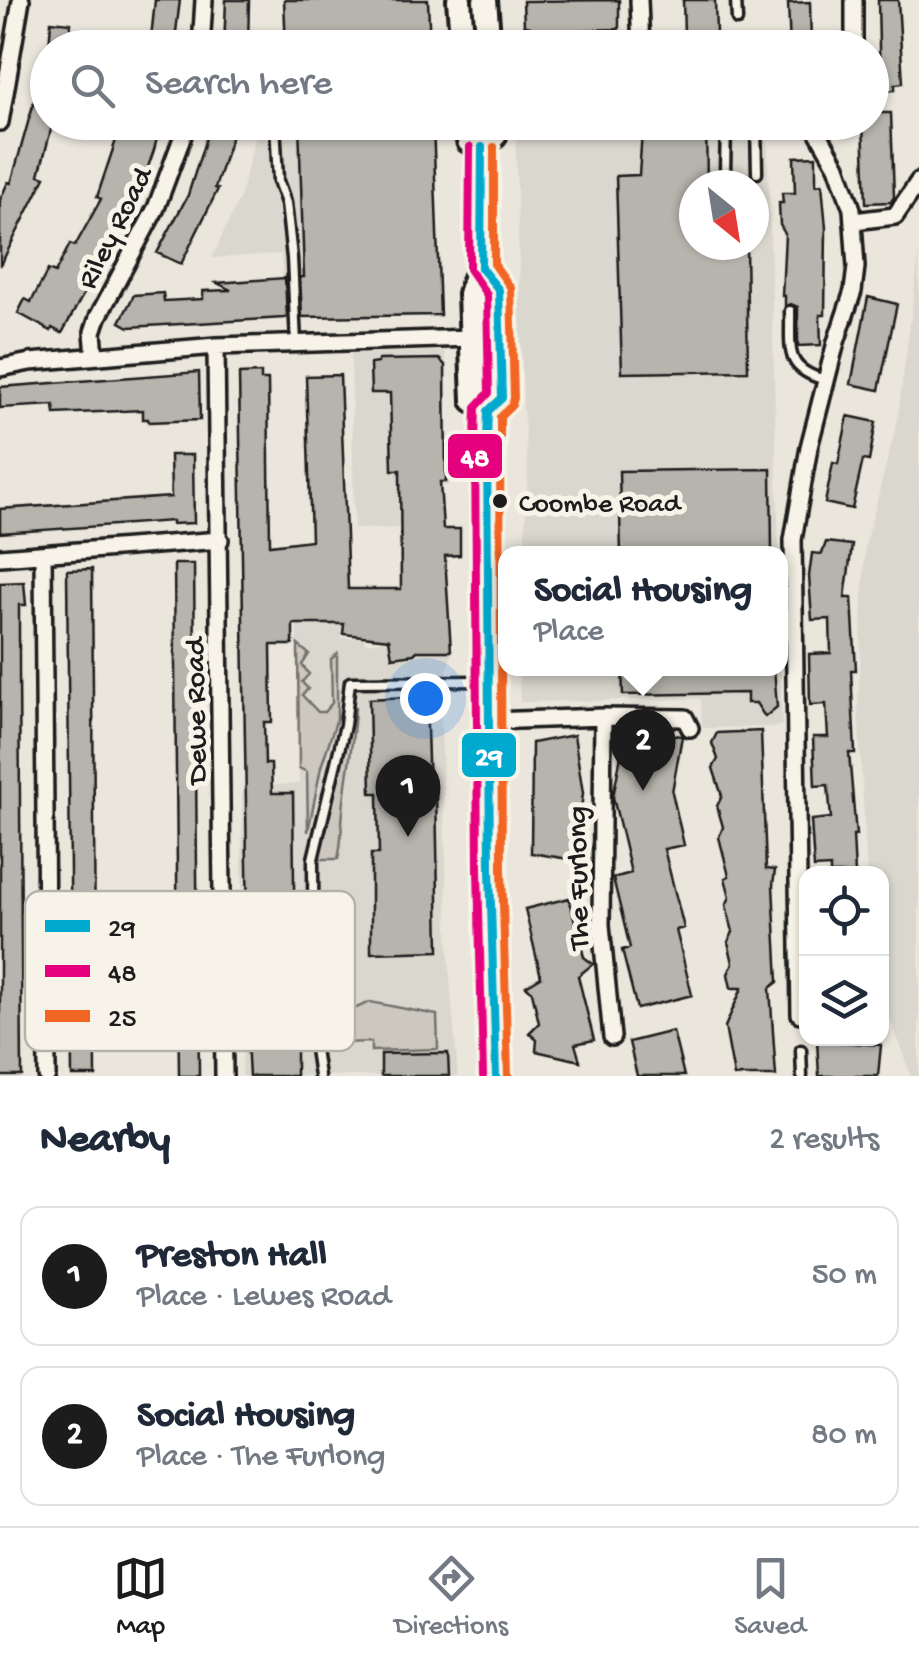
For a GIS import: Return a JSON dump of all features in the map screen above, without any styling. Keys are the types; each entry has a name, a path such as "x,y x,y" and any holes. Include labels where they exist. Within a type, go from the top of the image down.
{"main road":[{"path":"459,0 462,30"},
{"path":"485,0 488,30"},
{"path":"469,140 482,148"},
{"path":"488,411 474,400 470,294 481,268 482,148 490,140"},
{"path":"481,268 500,290 502,337 502,398 488,411 488,681 496,1076"}],"street":[{"path":"0,122 21,0"},
{"path":"202,30 204,0"},
{"path":"639,0 640,30"},
{"path":"854,0 854,30"},
{"name":"Riley Road","path":"95,356 96,324 166,186 182,140"},
{"path":"799,957 792,557 802,481 855,282 854,221 837,166 824,140"},
{"path":"854,221 895,216 919,181"},
{"path":"0,368 216,346 502,337"},
{"name":"Dewe Road","path":"216,346 223,891"},
{"path":"0,557 220,540"},
{"path":"44,554 46,891"},
{"name":"The Furlong","path":"602,717 601,925 612,1037"},
{"path":"489,721 686,718 690,728"},
{"path":"47,1051 47,1076"},
{"name":"Dewe Road","path":"224,1051 224,1076"}],"lane":[{"path":"736,0 737,20"},
{"path":"276,140 278,181 286,204 292,258 296,343"},
{"path":"725,170 726,140"},
{"path":"756,140 757,170"},
{"path":"790,311 794,364 802,373 826,380"},
{"path":"312,891 312,860 345,725 350,682 488,681"},
{"path":"801,1050 802,1076"},
{"path":"315,1051 319,1076"}],"shaded area":[{"path":"255,140 383,140 387,317 285,318 281,254 212,258 240,197"},
{"path":"515,140 767,140 768,170 679,170 679,260 769,260 769,195 779,546 524,546 528,470"},
{"path":"919,255 919,1076 911,1076 889,1016 889,866 867,866 858,710 865,546 897,423"},
{"path":"445,351 449,485 400,486 399,528 354,529 351,354"},
{"path":"296,576 342,622 341,638 363,638 366,643 388,640 391,658 415,656 417,652 452,652 440,699 450,979 458,1076 242,1076 242,1051 355,1051 355,891 242,891 242,786 299,784"},
{"path":"298,645 309,654 302,665 309,674 302,682 308,689 302,695 318,712 324,712 332,703 331,659 337,654 337,718 321,767 308,832 307,772 299,768"},
{"path":"519,676 781,676 782,725 702,728 701,699 520,702"},
{"path":"347,707 355,707 338,859 313,859"},
{"path":"370,1002 437,1015 438,1049 371,1051 371,1042 355,1043 355,1008"}],"building":[{"path":"155,0 180,0 176,30 152,30"},
{"path":"226,0 249,0 248,30 225,30"},
{"path":"284,0 428,0 429,30 285,30"},
{"path":"619,0 619,29 539,30 524,25 523,1"},
{"path":"683,0 715,0 716,30 684,30"},
{"path":"878,0 898,0 903,83 895,84 895,90 889,90 889,30 879,30"},
{"path":"810,2 811,30 789,30 788,3"},
{"path":"51,21 71,23 70,30 50,30"},
{"path":"891,113 894,197 891,202 866,203 864,140 889,140"},
{"path":"30,116 30,140 48,140 39,175 45,177 0,266 0,200 8,182 11,183"},
{"path":"116,140 156,140 138,196 62,333 52,328 51,331 18,313 25,299 31,302 48,270 55,273 70,244 75,246 101,199 97,197"},
{"path":"205,140 230,140 215,188 218,189 181,264 157,253 188,195"},
{"path":"300,140 434,140 440,315 302,317 300,277 304,277"},
{"path":"641,140 706,140 707,170 679,170 679,260 746,260 748,371 622,373 616,176 639,175"},
{"path":"816,156 816,185 822,184 826,228 825,315 820,315 821,345 798,346 798,307 785,306 782,296 785,234 780,225 779,203 783,203 782,193 795,193 794,157"},
{"path":"285,278 284,318 129,327 120,322 134,295 163,293 164,301 203,299 203,291 231,290 217,283"},
{"path":"868,297 897,304 879,390 851,384"},
{"path":"439,359 445,365 446,482 440,482 443,529 460,529 460,555 445,556 451,651 417,651 392,657 389,639 343,634 344,624 293,624 293,645 271,645 272,722 264,722 265,764 271,764 272,793 293,793 294,891 247,891 239,374 261,373 261,380 268,380 270,545 311,540 306,376 340,375 348,589 401,589 400,470 392,470 390,393 371,393 370,364 378,360"},
{"path":"199,372 200,420 149,422 143,419 143,410 55,414 54,405 0,408 0,387"},
{"path":"848,416 876,422 869,461 863,460 852,509 825,503"},
{"path":"170,455 193,455 194,523 172,521 0,533 0,509 171,497"},
{"path":"771,469 772,546 621,546 619,471"},
{"path":"826,542 852,545 845,598 852,598 856,670 851,670 855,753 849,753 855,866 814,866 811,820 831,818 828,785 815,786 813,737 828,737 826,704 810,705 809,654 831,653 830,619 812,620 812,553 822,554"},
{"path":"174,564 194,564 197,891 177,891"},
{"path":"92,569 95,891 70,891 67,570"},
{"path":"24,582 26,605 19,605 22,1076 0,1076 0,583"},
{"path":"622,676 775,676 777,707 765,717 756,703 747,703 747,693 623,695"},
{"path":"426,696 429,792 436,792 439,951 371,953 371,854 379,854 378,793 371,793 369,699"},
{"path":"626,729 682,736 672,792 684,845 664,849 684,928 676,930 692,995 637,1009 622,950 630,948 613,878 631,873 613,797"},
{"path":"761,731 766,869 775,870 778,982 770,988 776,1076 734,1076 725,1027 742,988 731,988 728,974 733,963 728,942 733,932 726,905 730,897 725,878 729,876 719,837 723,827 717,806 722,796 713,768 718,759 712,743 717,733"},
{"path":"574,735 583,793 575,860 531,853 532,743"},
{"path":"569,898 584,957 593,964 578,976 594,1040 575,1044 580,1061 536,1051 537,1040 529,1033 539,1023 532,992 526,986 541,977 525,909"},
{"path":"673,1031 684,1076 637,1076 629,1042"},
{"path":"817,1046 881,1046 878,1076 819,1076"},
{"path":"72,1051 96,1051 96,1076 72,1076"},
{"path":"179,1051 199,1051 199,1076 179,1076"},
{"path":"248,1051 296,1051 296,1076 249,1076"},
{"path":"448,1053 449,1076 381,1076 381,1054"}],"transit line":[{"name":"48","path":"470,147 469,269 487,295 489,393 476,407 475,441 483,1076"},
{"name":"29","path":"482,147 481,268 499,290 502,398 488,411 487,441 490,870 496,1076"},
{"name":"25","path":"494,147 494,264 511,288 514,398 500,417 501,546"},
{"name":"25","path":"501,676 508,1076"}],"place":[{"name":"Coombe Road","path":"500,501"},
{"name":"Social Housing","path":"643,791"},
{"name":"Preston Hall","path":"408,837"}]}
